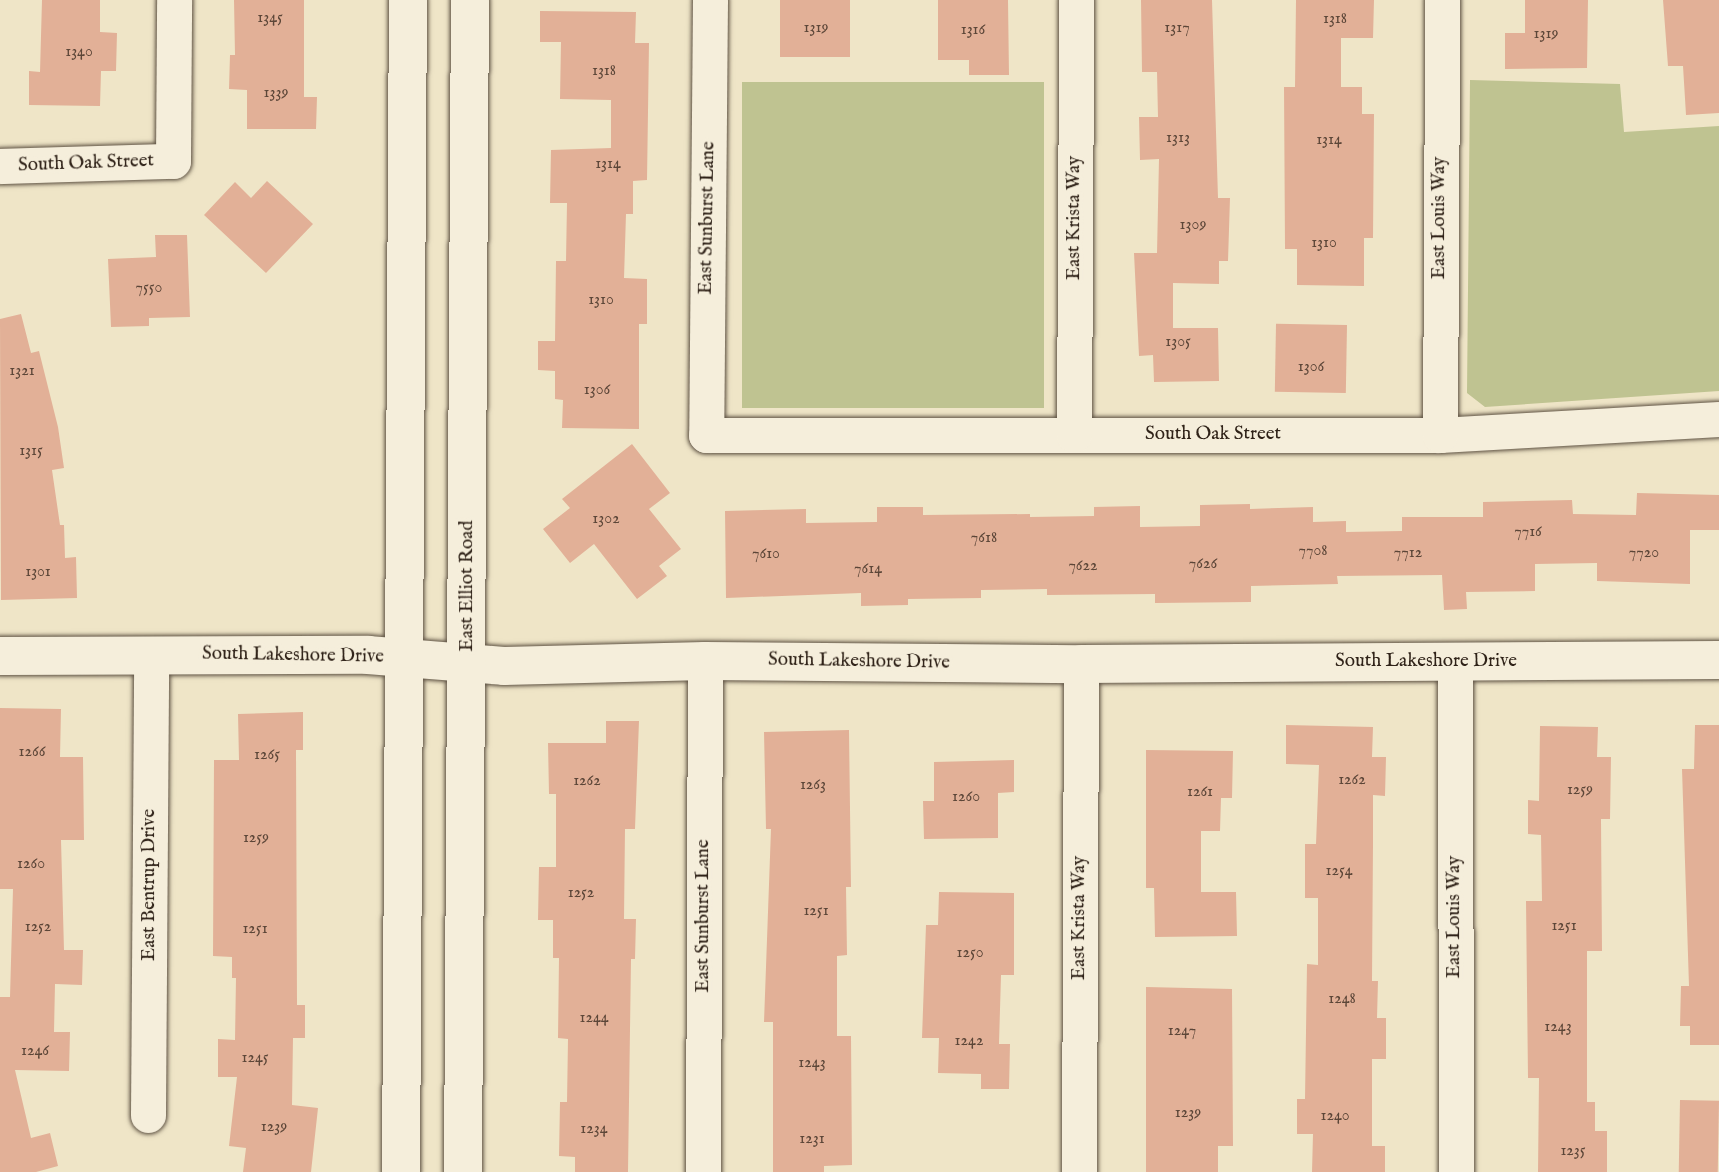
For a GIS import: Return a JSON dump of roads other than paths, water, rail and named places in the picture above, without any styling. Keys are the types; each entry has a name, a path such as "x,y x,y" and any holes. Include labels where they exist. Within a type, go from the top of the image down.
{"main road":[{"path":"401,1172 408,0"},
{"name":"East Elliot Road","path":"463,1172 470,0"},
{"name":"South Lakeshore Drive","path":"0,656 404,658 468,663 705,661 1081,664 1719,660"}],"street":[{"name":"South Oak Street","path":"0,166 173,162 174,0"},
{"name":"East Sunburst Lane","path":"706,435 710,0"},
{"name":"East Krista Way","path":"1074,435 1076,0"},
{"name":"East Louis Way","path":"1440,435 1442,0"},
{"name":"South Oak Street","path":"706,435 1440,435 1719,419"},
{"name":"East Bentrup Drive","path":"148,1115 152,656"},
{"name":"East Sunburst Lane","path":"703,1172 705,661"},
{"name":"East Louis Way","path":"1455,661 1456,1172"},
{"name":"East Krista Way","path":"1079,1172 1081,664"}]}
